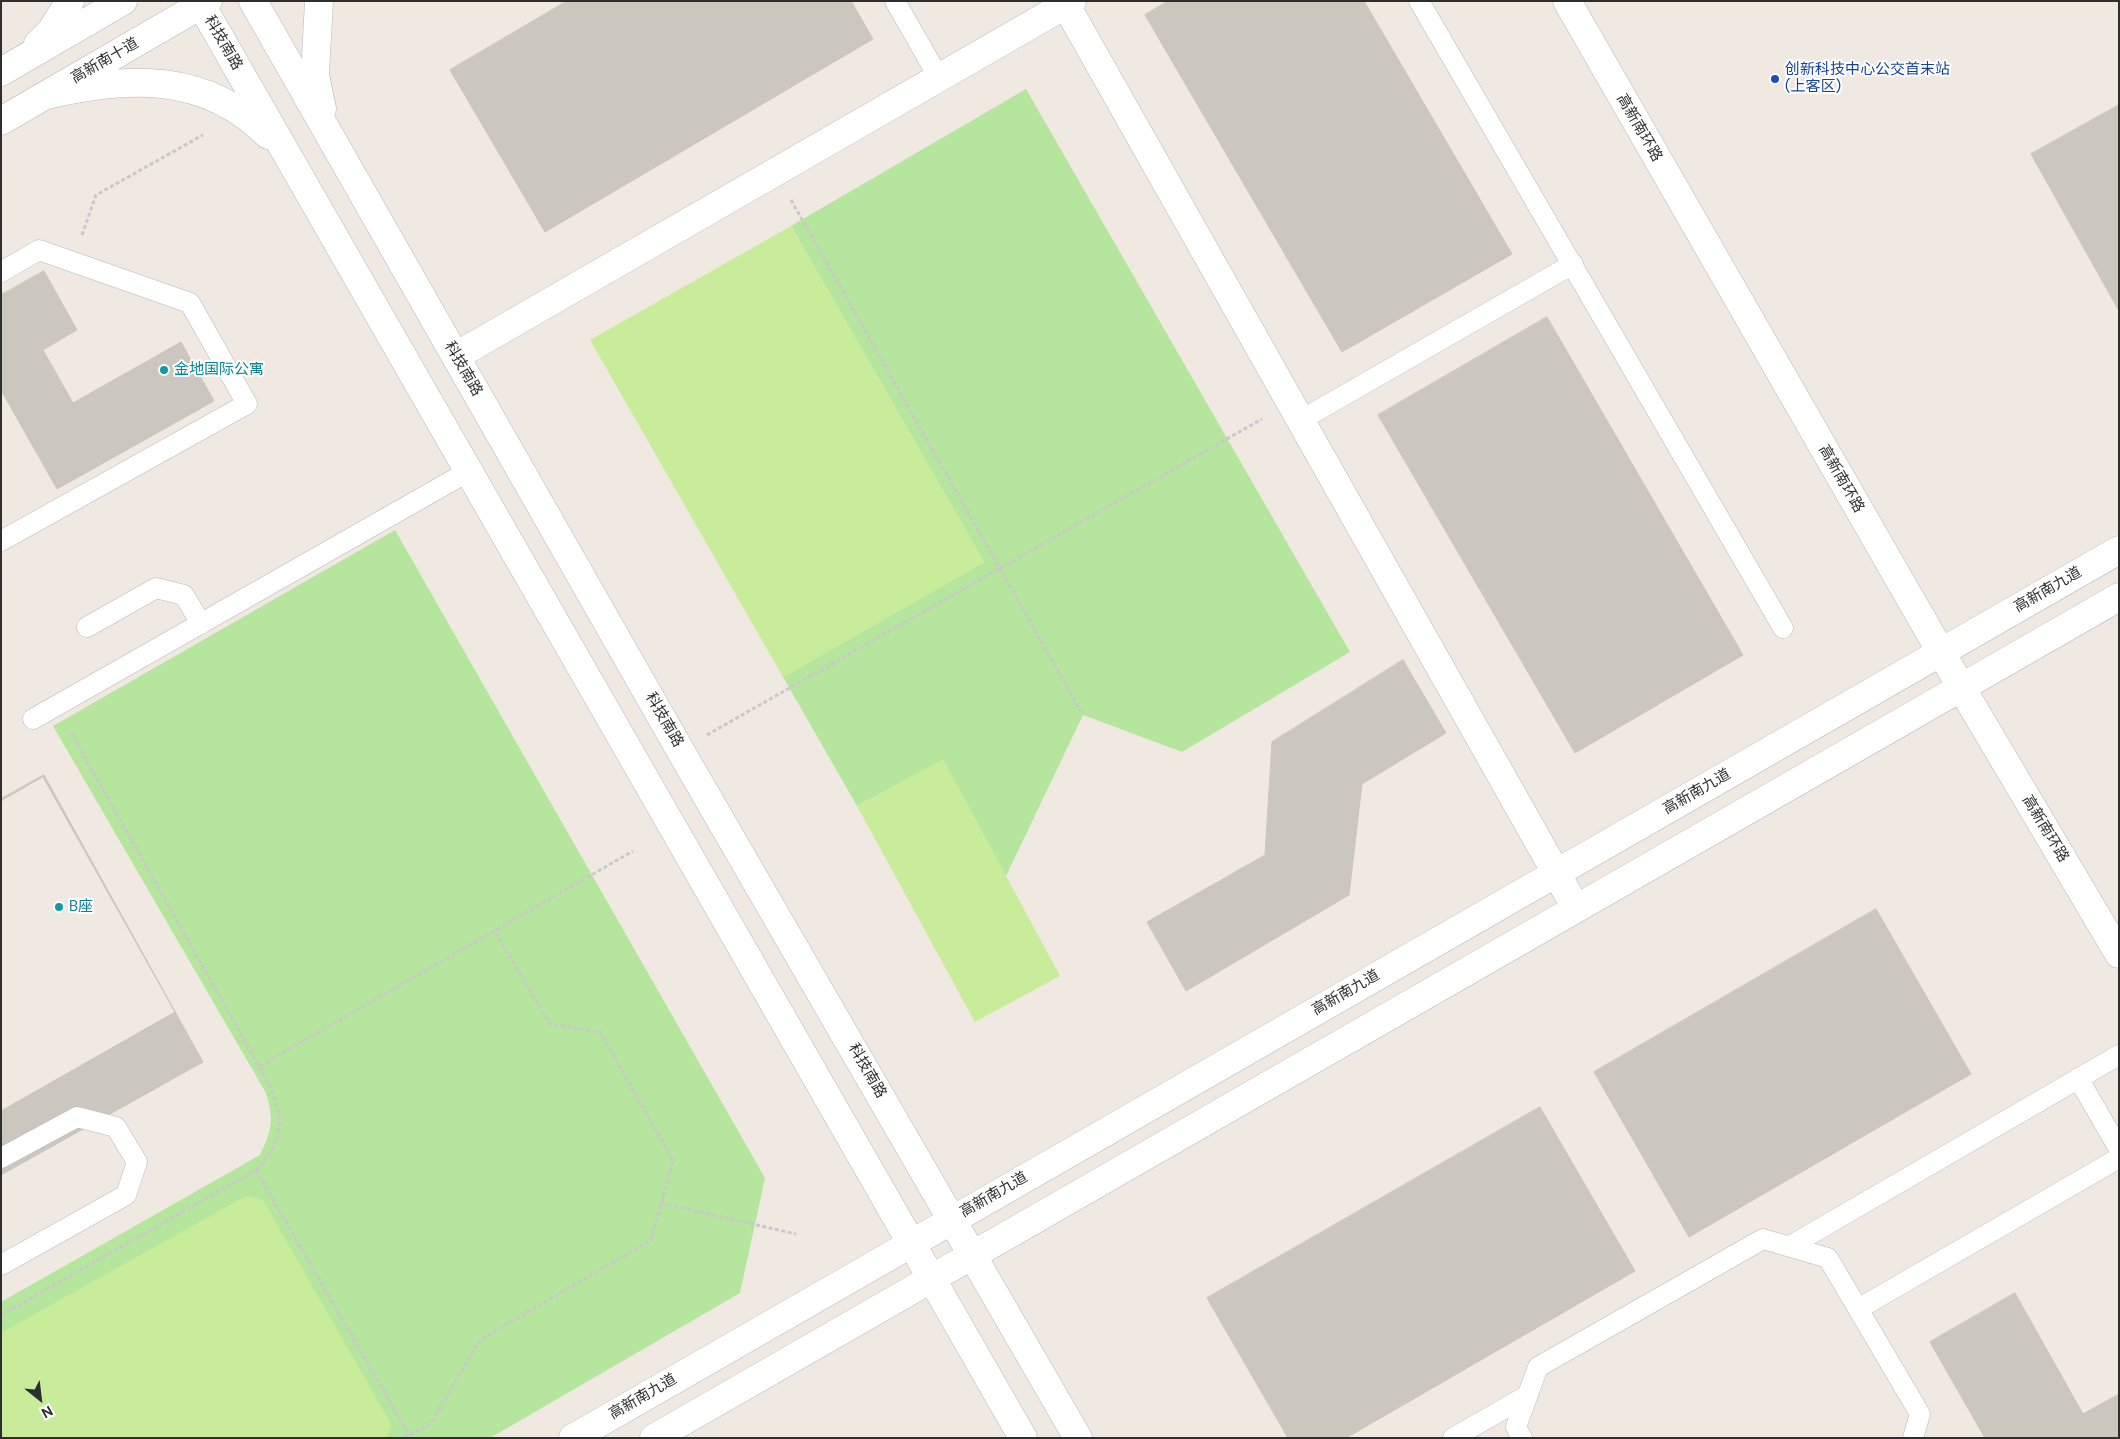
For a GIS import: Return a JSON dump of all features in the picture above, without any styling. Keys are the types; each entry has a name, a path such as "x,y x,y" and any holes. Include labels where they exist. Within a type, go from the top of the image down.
{"street":[{"path":"13,65 51,30 70,1"},
{"path":"13,65 124,1"},
{"name":"科技南路","path":"253,1 680,750 1078,1438"},
{"path":"319,1 315,75 326,130"},
{"name":"高新南环路","path":"1567,1 1940,651 2119,954"},
{"name":"科技南路","path":"203,3 285,152 1023,1438"},
{"name":"高新南十道","path":"1,121 203,3"},
{"path":"456,356 1069,3 1576,908"},
{"path":"47,95 94,84 145,83 180,86 216,97 252,118 285,152"},
{"name":"高新南九道","path":"573,1438 1940,651 2119,550"},
{"path":"654,1438 2119,597"}],"lane":[{"path":"895,1 939,78"},
{"path":"1419,1 1783,628"},
{"path":"1,272 39,250 190,303 247,404 1,541"},
{"path":"1296,411 1572,264"},
{"path":"33,719 469,471"},
{"path":"87,627 156,588 184,595 201,624"},
{"path":"1790,1246 2119,1055"},
{"path":"2078,1078 2119,1149"},
{"path":"1,1158 77,1118 116,1127 137,1162 126,1195 1,1265"},
{"path":"1858,1309 2119,1158"},
{"path":"1522,1438 1516,1427 1538,1367 1763,1239 1828,1258 1920,1414 1913,1438"},
{"path":"1453,1438 1528,1394"}],"path":[{"path":"72,262 96,195 203,136"},
{"path":"775,173 1084,715"},
{"path":"680,750 1000,569 1296,411"},
{"path":"1,1315 256,1170 272,1154 278,1138 280,1118 276,1099 260,1066 56,706"},
{"path":"260,1066 632,851"},
{"path":"404,1438 431,1423 480,1340 651,1240 673,1160 600,1032 550,1024 494,930"},
{"path":"256,1170 409,1435"},
{"path":"661,1203 796,1234"}],"green space":[{"path":"1026,89 1350,652 1182,752 1083,715 1006,876 943,760 857,806 783,677 984,562 791,226"},
{"path":"791,226 984,562 783,677 590,340"},
{"path":"395,530 765,1178 740,1293 490,1438 1,1438 1,1302 260,1155 267,1139 271,1118 266,1093 53,726"},
{"path":"943,759 1060,976 975,1022 857,806"},
{"path":"246,1196 263,1200 391,1424 387,1438 1,1438 1,1333"}],"building":[{"path":"567,1 851,1 873,39 545,232 450,70"},
{"path":"1168,1 1364,1 1512,254 1342,352 1145,15"},
{"path":"2119,105 2119,311 2031,154"},
{"name":"金地国际公寓","path":"44,271 77,330 43,350 73,403 181,342 214,401 57,489 1,390 1,295"},
{"path":"1547,317 1743,655 1575,753 1378,415"},
{"path":"1403,660 1446,733 1362,784 1349,895 1186,991 1147,922 1265,855 1272,742"},
{"name":"B座","path":"44,775 203,1062 1,1175 1,799"},
{"name":"B座","path":"43,777 175,1012 1,1111 1,801"},
{"path":"1876,909 1971,1074 1689,1237 1594,1072"},
{"path":"1540,1107 1635,1271 1346,1438 1288,1438 1207,1298"},
{"path":"2015,1293 2083,1414 2119,1394 2119,1438 1985,1438 1930,1342"}],"place":[{"name":"创新科技中心公交首末站 (上客区)","path":"1775,79"},
{"name":"金地国际公寓","path":"164,370"},
{"name":"B座","path":"59,907"}]}
